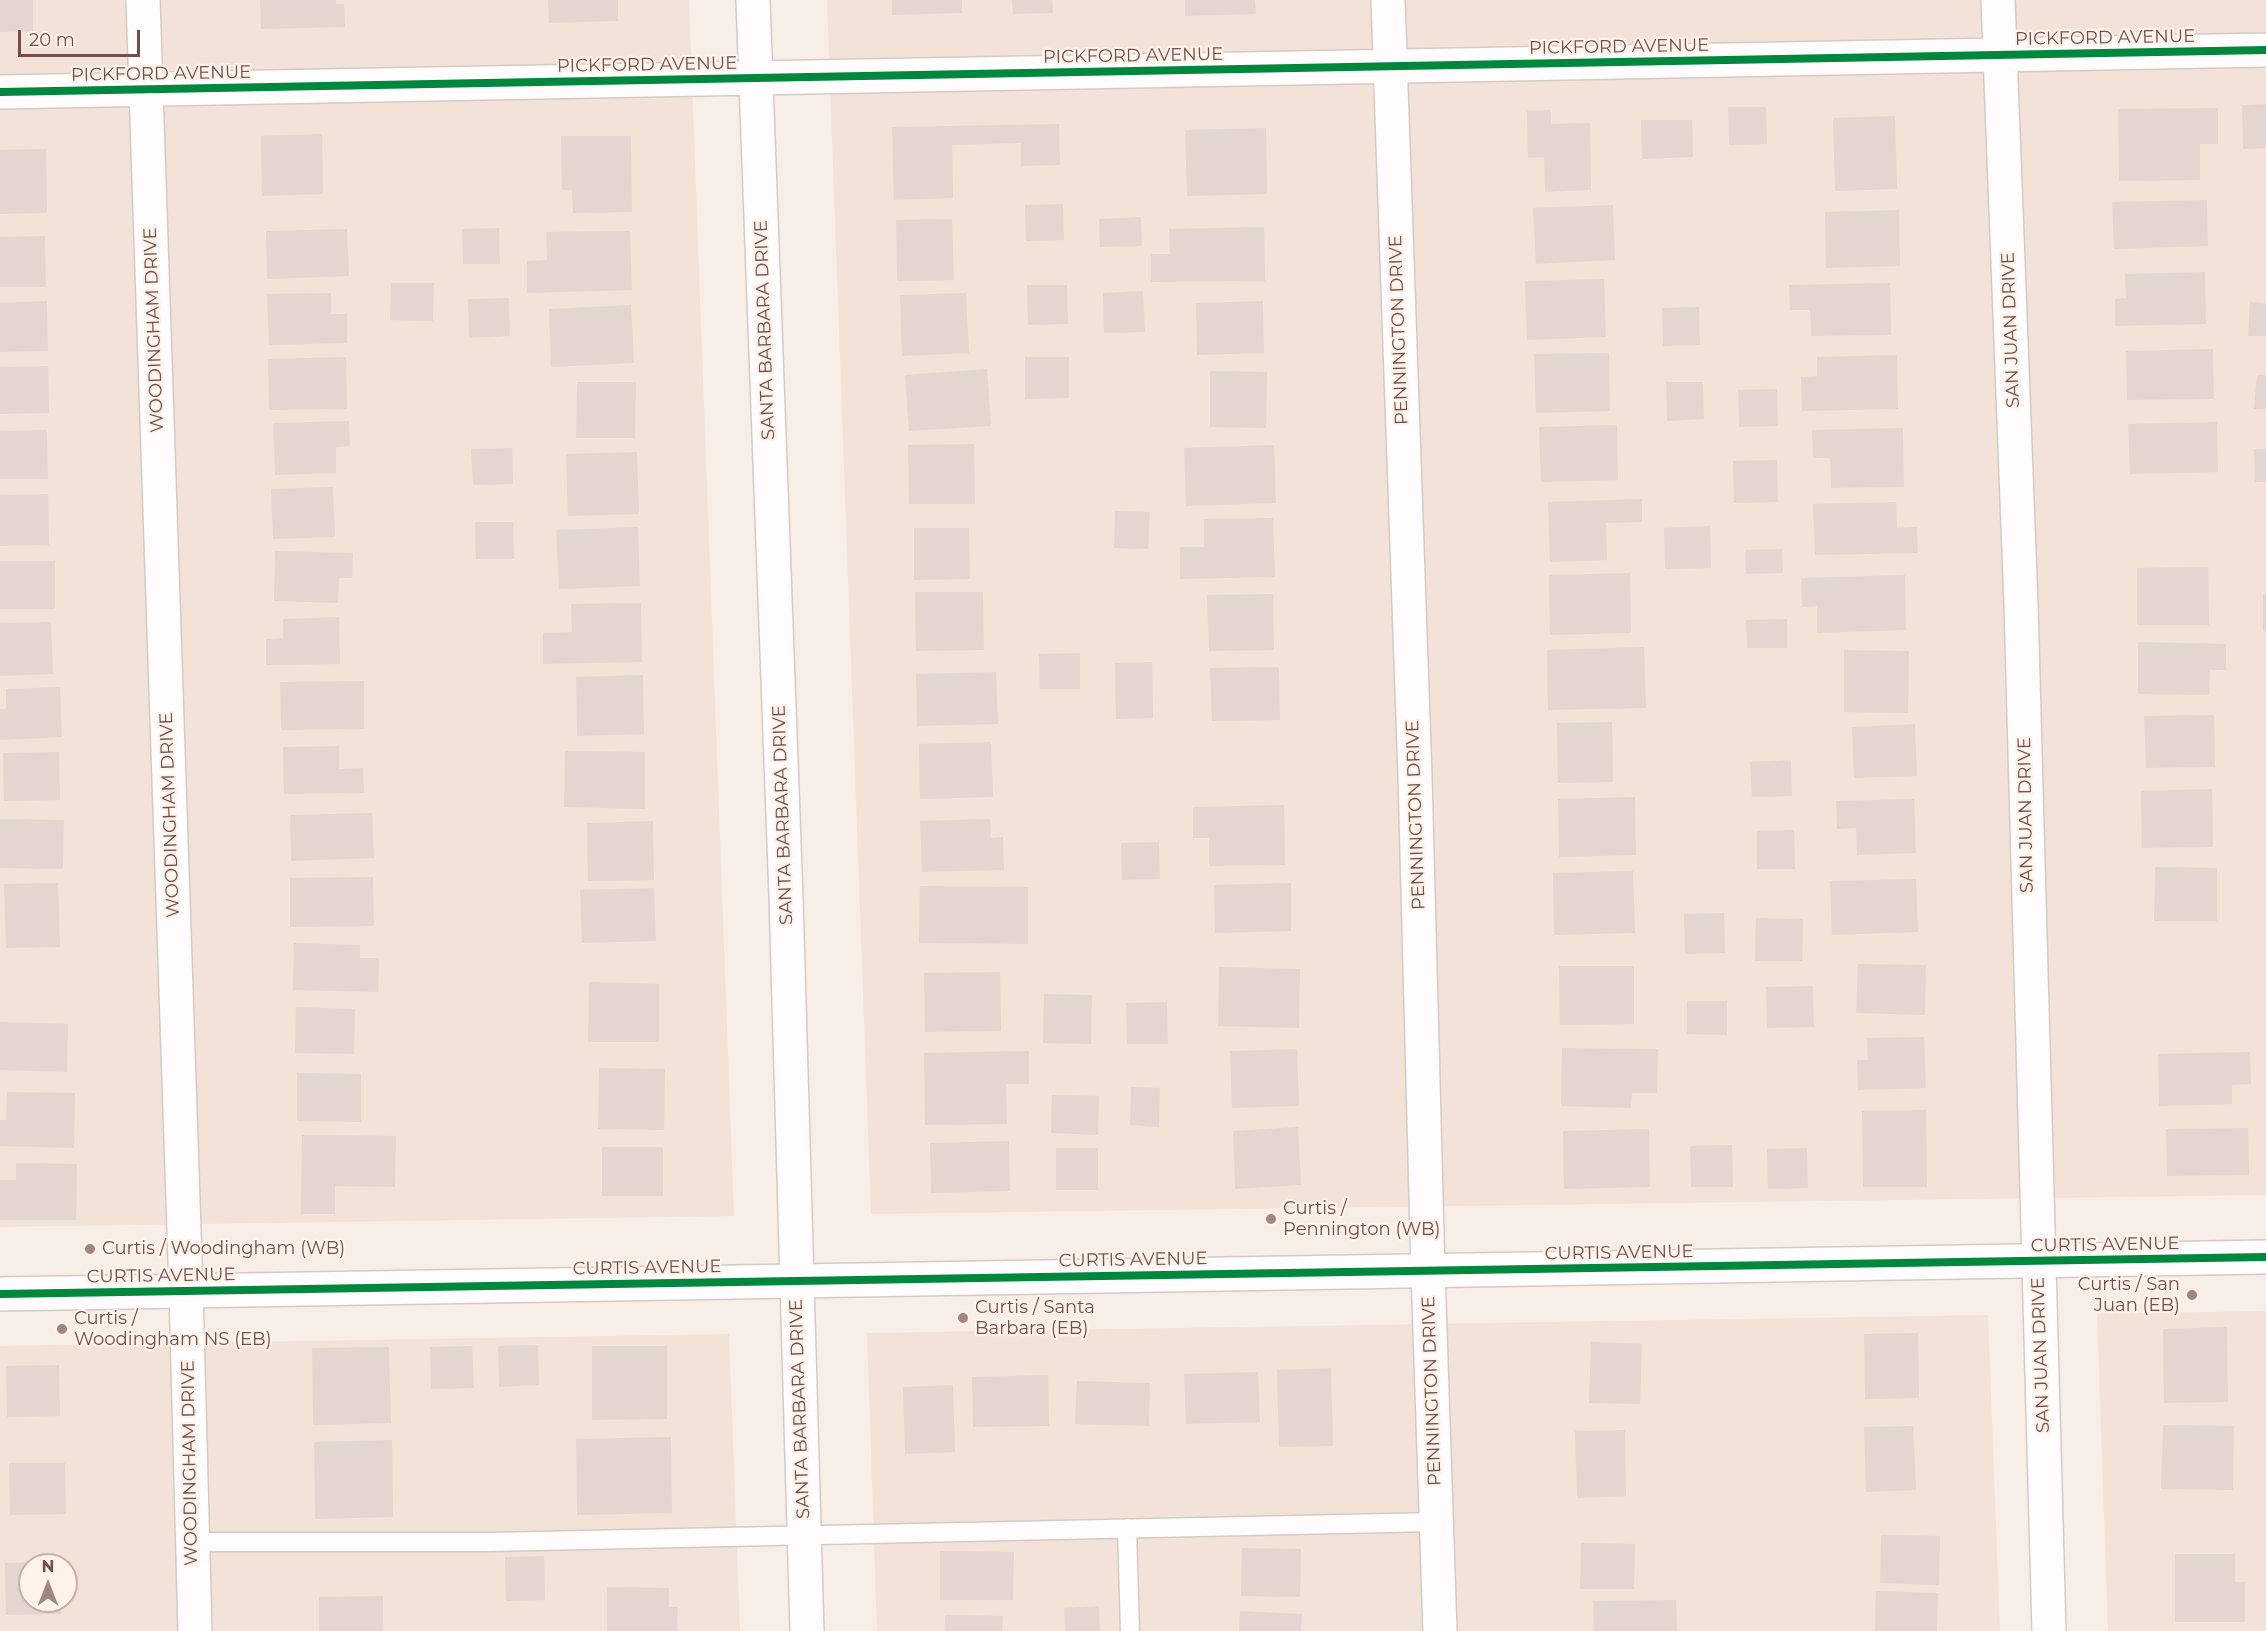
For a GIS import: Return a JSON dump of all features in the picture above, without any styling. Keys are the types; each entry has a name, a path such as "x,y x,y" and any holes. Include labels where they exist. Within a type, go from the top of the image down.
{"street":[{"name":"WOODINGHAM DRIVE","path":"142,0 186,1290 195,1631"},
{"name":"SANTA BARBARA DRIVE","path":"753,0 786,897 807,1631"},
{"name":"PENNINGTON DRIVE","path":"1388,0 1415,776 1440,1631"},
{"name":"SAN JUAN DRIVE","path":"1998,0 2021,604 2049,1631"},
{"name":"PICKFORD AVENUE","path":"0,92 2266,50"},
{"name":"CURTIS AVENUE","path":"0,1293 2266,1257"}],"lane":[{"path":"192,1542 490,1542 1436,1522"},
{"path":"1127,1528 1130,1631"}],"shaded area":[{"path":"0,0 689,0 734,1216 0,1227"},
{"path":"827,0 2266,0 2266,1195 871,1214"},
{"path":"2266,1311 2266,1631 2108,1631 2097,1314"},
{"path":"1988,1315 2000,1631 877,1631 867,1333"},
{"path":"729,1334 740,1631 0,1631 0,1346"}],"building":[{"path":"0,0 33,0 33,31 0,32"},
{"path":"260,0 336,0 336,4 344,4 345,27 261,29"},
{"path":"548,0 618,0 618,21 549,23"},
{"path":"892,0 962,0 962,13 892,15"},
{"path":"1012,0 1052,0 1053,13 1013,14"},
{"path":"1185,0 1255,0 1256,14 1185,16"},
{"path":"2266,104 2266,148 2243,149 2242,105"},
{"path":"1728,107 1766,107 1767,144 1729,145"},
{"path":"2218,108 2218,144 2200,144 2200,180 2119,181 2118,109"},
{"path":"1551,110 1551,124 1590,123 1591,190 1545,192 1544,157 1528,158 1527,111"},
{"path":"1895,116 1897,189 1835,191 1833,118"},
{"path":"1641,120 1692,120 1693,157 1642,159"},
{"path":"1059,124 1060,165 1021,166 1021,143 952,145 953,198 894,200 892,127"},
{"path":"1266,128 1267,194 1187,196 1185,130"},
{"path":"322,134 323,194 262,196 261,136"},
{"path":"561,136 631,136 632,212 573,213 572,190 562,190"},
{"path":"46,149 47,213 0,214 0,150"},
{"path":"2207,200 2208,246 2114,249 2112,202"},
{"path":"1063,204 1064,240 1026,241 1025,205"},
{"path":"1613,205 1615,260 1536,264 1533,208"},
{"path":"1899,210 1900,266 1826,268 1825,212"},
{"path":"1141,217 1142,246 1100,247 1099,219"},
{"path":"952,219 954,280 897,281 896,220"},
{"path":"1264,227 1265,281 1151,282 1151,254 1170,254 1169,229"},
{"path":"499,228 500,264 463,264 462,229"},
{"path":"347,229 349,276 267,279 266,231"},
{"path":"630,231 632,290 527,293 527,261 547,260 546,232"},
{"path":"45,236 46,287 0,287 0,237"},
{"path":"2205,272 2206,324 2115,326 2115,299 2126,298 2125,274"},
{"path":"1604,279 1606,337 1527,340 1525,281"},
{"path":"391,283 434,283 433,321 390,320"},
{"path":"1890,283 1891,335 1811,336 1810,310 1790,310 1789,285"},
{"path":"1027,285 1067,285 1068,324 1028,325"},
{"path":"1143,291 1145,332 1104,333 1103,293"},
{"path":"331,293 331,314 347,314 347,343 269,345 267,294"},
{"path":"966,293 969,353 902,356 900,295"},
{"path":"509,298 510,336 469,338 468,299"},
{"path":"47,301 48,351 0,352 0,303"},
{"path":"1263,301 1264,353 1197,355 1196,303"},
{"path":"2250,302 2266,303 2266,336 2248,336"},
{"path":"631,305 634,363 551,367 549,309"},
{"path":"1699,307 1700,345 1663,346 1662,308"},
{"path":"2213,349 2214,399 2127,400 2126,351"},
{"path":"1609,353 1610,411 1536,413 1534,354"},
{"path":"1897,355 1898,409 1802,411 1801,377 1817,376 1817,357"},
{"path":"346,357 347,409 269,410 268,359"},
{"path":"1025,357 1069,357 1069,398 1025,399"},
{"path":"48,366 49,413 0,414 0,367"},
{"path":"987,369 991,426 909,431 905,375"},
{"path":"1210,371 1267,372 1266,428 1210,427"},
{"path":"2257,375 2266,375 2266,409 2254,409"},
{"path":"577,382 636,382 635,438 576,438"},
{"path":"1666,382 1703,382 1704,419 1667,421"},
{"path":"1777,389 1778,426 1739,427 1738,390"},
{"path":"349,421 350,446 336,447 336,473 275,475 273,423"},
{"path":"2217,422 2218,472 2130,474 2128,424"},
{"path":"1617,425 1618,480 1541,482 1539,427"},
{"path":"1903,428 1904,487 1831,488 1830,458 1813,458 1812,430"},
{"path":"47,430 48,479 0,479 0,431"},
{"path":"974,444 975,504 909,504 908,445"},
{"path":"1274,445 1276,503 1186,506 1184,448"},
{"path":"512,448 513,484 473,485 471,449"},
{"path":"2254,449 2266,449 2266,482 2255,482"},
{"path":"637,452 639,514 568,516 566,454"},
{"path":"1777,460 1778,502 1734,503 1733,461"},
{"path":"333,487 335,537 273,539 271,489"},
{"path":"48,494 49,545 0,546 0,495"},
{"path":"1642,499 1642,522 1606,523 1607,560 1550,562 1548,502"},
{"path":"1896,502 1897,528 1917,527 1918,553 1815,555 1813,504"},
{"path":"1115,511 1150,512 1148,549 1114,548"},
{"path":"1273,518 1275,577 1180,579 1180,547 1204,547 1204,519"},
{"path":"475,522 513,522 514,559 476,559"},
{"path":"1710,526 1711,568 1665,569 1664,528"},
{"path":"638,527 640,586 559,589 556,530"},
{"path":"914,528 969,528 970,579 914,580"},
{"path":"1782,549 1783,573 1746,574 1745,550"},
{"path":"275,551 353,553 352,578 339,578 338,603 274,601"},
{"path":"0,561 55,561 55,609 0,609"},
{"path":"2208,567 2209,625 2137,625 2137,568"},
{"path":"1630,573 1631,633 1550,635 1549,575"},
{"path":"1905,575 1906,630 1817,633 1817,606 1802,607 1801,578"},
{"path":"915,592 983,592 984,650 916,651"},
{"path":"1273,594 1274,650 1209,651 1207,595"},
{"path":"2263,594 2266,594 2266,631 2263,631"},
{"path":"641,603 642,662 543,664 543,633 572,632 571,604"},
{"path":"339,617 340,664 266,665 266,639 283,638 283,619"},
{"path":"1787,619 1787,648 1747,648 1746,620"},
{"path":"51,622 53,674 0,676 0,623"},
{"path":"2138,642 2226,644 2226,670 2210,670 2209,695 2138,694"},
{"path":"1644,647 1646,708 1548,710 1547,650"},
{"path":"1844,650 1909,651 1908,713 1844,712"},
{"path":"1080,653 1080,689 1040,689 1039,654"},
{"path":"1152,662 1153,718 1116,719 1115,663"},
{"path":"1279,667 1280,720 1212,721 1210,668"},
{"path":"996,672 998,724 917,726 916,674"},
{"path":"643,675 644,734 577,736 576,677"},
{"path":"364,681 364,729 281,730 280,682"},
{"path":"60,687 62,737 0,740 0,709 6,709 6,689"},
{"path":"2214,715 2215,767 2146,768 2144,716"},
{"path":"1612,722 1613,782 1558,783 1557,723"},
{"path":"1915,724 1917,776 1854,778 1852,727"},
{"path":"991,742 993,797 920,799 919,744"},
{"path":"339,746 339,769 363,768 364,793 284,794 283,747"},
{"path":"565,751 645,752 645,809 564,807"},
{"path":"59,752 60,800 4,801 3,753"},
{"path":"1791,760 1792,796 1752,797 1750,762"},
{"path":"2212,789 2213,847 2142,848 2141,791"},
{"path":"1635,797 1636,855 1559,857 1558,799"},
{"path":"1914,799 1916,853 1857,855 1856,828 1837,829 1836,801"},
{"path":"1284,805 1285,865 1209,866 1209,838 1193,838 1193,807"},
{"path":"372,813 374,858 291,861 290,815"},
{"path":"0,819 64,820 63,869 0,868"},
{"path":"990,819 991,838 1003,837 1004,870 922,872 920,821"},
{"path":"653,821 654,880 588,881 587,823"},
{"path":"1794,830 1795,869 1757,869 1757,831"},
{"path":"1159,842 1160,879 1122,880 1121,843"},
{"path":"2155,867 2217,868 2217,921 2154,921"},
{"path":"1633,871 1635,933 1554,935 1553,873"},
{"path":"373,877 374,926 290,927 290,878"},
{"path":"1916,879 1918,932 1832,935 1830,881"},
{"path":"58,883 60,947 6,948 4,884"},
{"path":"1291,883 1291,931 1215,933 1214,885"},
{"path":"920,886 1028,887 1028,944 919,943"},
{"path":"654,888 656,941 582,943 580,890"},
{"path":"1724,913 1725,953 1685,954 1684,914"},
{"path":"1756,918 1803,919 1802,961 1755,961"},
{"path":"294,943 360,945 360,958 379,958 378,992 293,990"},
{"path":"1858,964 1926,965 1925,1015 1856,1013"},
{"path":"1559,966 1634,966 1634,1024 1560,1025"},
{"path":"1219,967 1300,969 1299,1028 1218,1026"},
{"path":"1000,972 1001,1031 925,1032 924,973"},
{"path":"589,982 659,984 659,1042 588,1042"},
{"path":"1813,986 1814,1027 1767,1028 1766,987"},
{"path":"1044,994 1092,995 1091,1044 1043,1043"},
{"path":"1687,1001 1727,1001 1727,1035 1687,1034"},
{"path":"1167,1002 1168,1044 1127,1044 1126,1003"},
{"path":"296,1007 355,1009 354,1054 295,1053"},
{"path":"0,1022 68,1024 67,1072 0,1070"},
{"path":"1924,1037 1926,1088 1858,1090 1857,1060 1868,1060 1867,1038"},
{"path":"1562,1048 1658,1049 1657,1093 1632,1093 1631,1108 1561,1106"},
{"path":"1297,1049 1299,1106 1232,1108 1230,1051"},
{"path":"1029,1051 1029,1084 1006,1084 1007,1124 925,1125 924,1053"},
{"path":"2250,1052 2251,1084 2232,1085 2232,1104 2159,1106 2158,1054"},
{"path":"599,1068 665,1069 664,1130 598,1129"},
{"path":"297,1073 361,1074 361,1122 297,1121"},
{"path":"1131,1087 1160,1088 1159,1127 1130,1125"},
{"path":"7,1092 75,1093 74,1148 0,1146 0,1120 6,1120"},
{"path":"1052,1095 1099,1096 1098,1135 1051,1133"},
{"path":"1926,1110 1927,1187 1863,1187 1862,1111"},
{"path":"1298,1127 1301,1185 1235,1189 1233,1131"},
{"path":"2248,1128 2249,1175 2167,1176 2166,1129"},
{"path":"1649,1129 1650,1187 1564,1189 1563,1131"},
{"path":"302,1135 396,1136 395,1187 335,1186 335,1214 301,1214"},
{"path":"1009,1141 1010,1191 931,1193 930,1143"},
{"path":"1732,1145 1733,1187 1691,1187 1690,1146"},
{"path":"602,1147 663,1147 663,1196 602,1196"},
{"path":"1056,1148 1098,1148 1098,1190 1056,1190"},
{"path":"1807,1148 1808,1188 1768,1189 1767,1149"},
{"path":"16,1163 77,1164 76,1220 0,1220 0,1180 16,1180"},
{"path":"2227,1327 2228,1402 2164,1403 2163,1329"},
{"path":"1918,1333 1919,1398 1865,1399 1864,1334"},
{"path":"1591,1342 1642,1344 1640,1404 1589,1403"},
{"path":"538,1345 539,1385 499,1387 498,1346"},
{"path":"472,1346 474,1388 431,1389 430,1347"},
{"path":"592,1346 667,1346 667,1419 592,1420"},
{"path":"389,1347 391,1423 313,1425 312,1348"},
{"path":"59,1365 60,1416 7,1417 6,1366"},
{"path":"1331,1368 1333,1446 1279,1447 1277,1370"},
{"path":"1258,1372 1260,1422 1186,1424 1184,1374"},
{"path":"1048,1375 1049,1426 973,1427 972,1377"},
{"path":"1077,1381 1150,1383 1149,1426 1075,1424"},
{"path":"953,1385 955,1452 905,1454 903,1387"},
{"path":"2163,1425 2234,1426 2233,1490 2161,1489"},
{"path":"1913,1426 1916,1490 1866,1492 1864,1427"},
{"path":"1625,1430 1626,1496 1577,1498 1575,1431"},
{"path":"671,1437 672,1513 577,1515 576,1439"},
{"path":"392,1440 393,1517 315,1519 314,1442"},
{"path":"9,1463 65,1463 66,1514 10,1515"},
{"path":"1881,1535 1940,1536 1939,1585 1880,1583"},
{"path":"1581,1543 1635,1544 1634,1589 1580,1589"},
{"path":"1242,1548 1301,1549 1300,1597 1241,1596"},
{"path":"940,1551 1014,1552 1013,1600 940,1600"},
{"path":"2175,1554 2235,1554 2235,1582 2245,1582 2245,1622 2175,1622"},
{"path":"544,1556 545,1600 506,1601 505,1557"},
{"path":"5,1563 18,1563 18,1613 61,1614 6,1615"},
{"path":"607,1587 669,1588 669,1607 678,1607 677,1631 607,1631"},
{"path":"1876,1591 1938,1593 1937,1631 1875,1631"},
{"path":"383,1596 383,1631 319,1631 319,1597"},
{"path":"1676,1600 1677,1631 1594,1631 1593,1601"},
{"path":"1099,1606 1100,1631 1065,1631 1064,1608"},
{"path":"1240,1611 1302,1614 1301,1631 1239,1631"},
{"path":"945,1615 1003,1616 1002,1631 945,1631"}],"cycle path":[{"path":"0,92 2266,50"},
{"path":"0,1294 2266,1257"}],"place":[{"name":"Curtis / Pennington (WB)","path":"1271,1219"},
{"name":"Curtis / Woodingham (WB)","path":"90,1249"},
{"name":"Curtis / San Juan (EB)","path":"2192,1295"},
{"name":"Curtis / Santa Barbara (EB)","path":"963,1318"},
{"name":"Curtis / Woodingham NS (EB)","path":"62,1329"}]}
